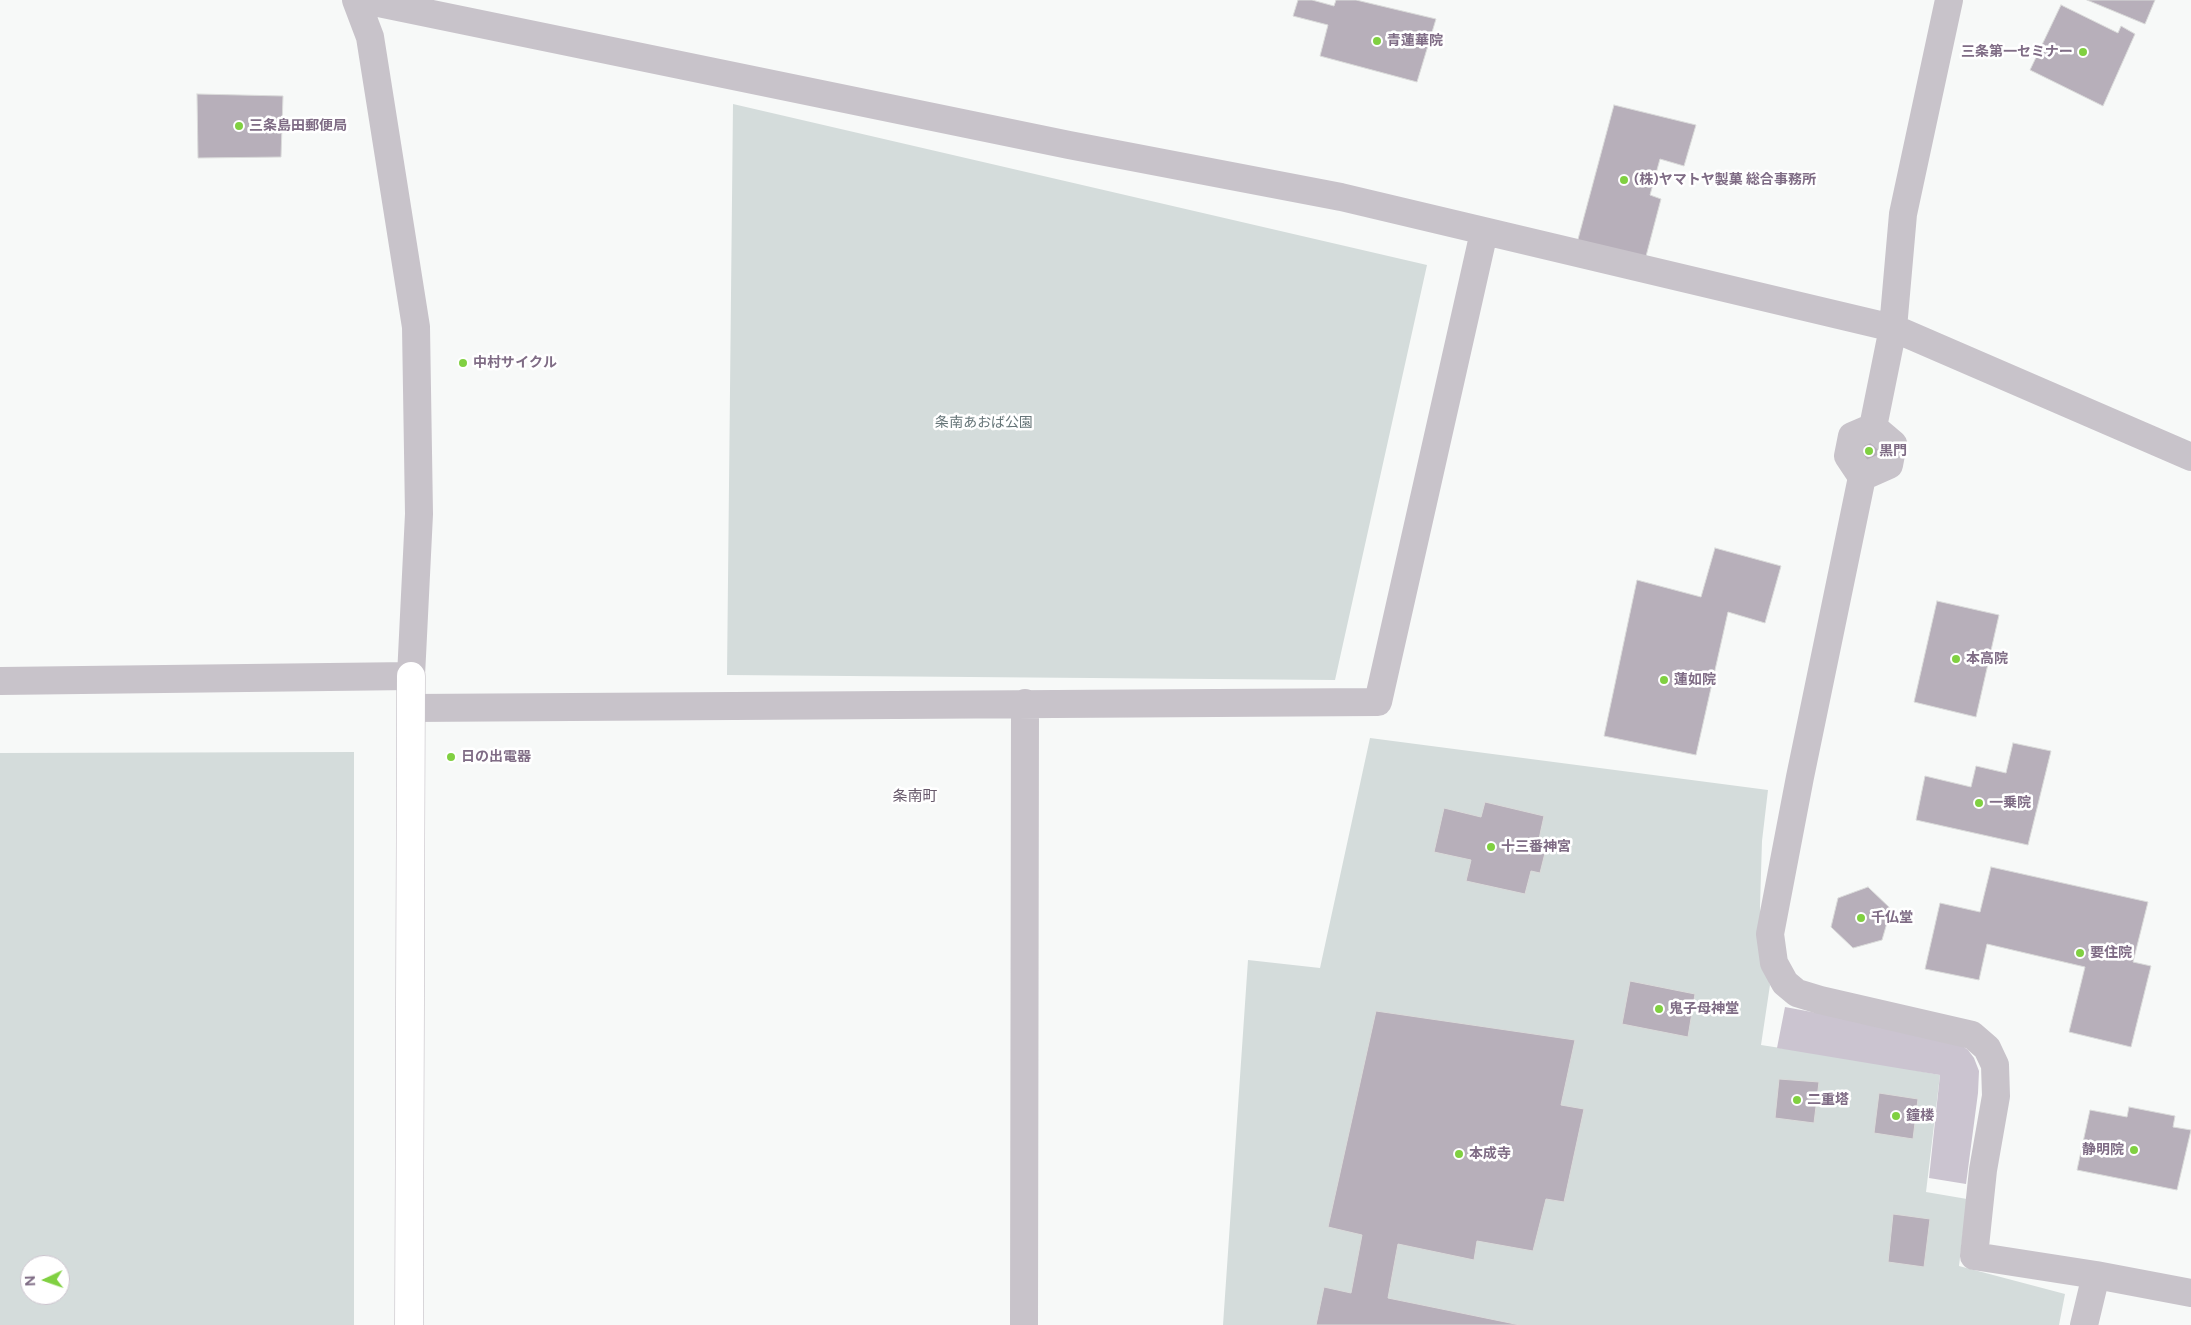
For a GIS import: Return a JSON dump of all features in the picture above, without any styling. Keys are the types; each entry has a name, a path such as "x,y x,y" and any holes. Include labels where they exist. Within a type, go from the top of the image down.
{"street":[{"path":"356,0 370,37 416,327 419,514 411,676 409,1325"},
{"path":"364,0 1069,145 1341,197 1893,328 2191,457"},
{"path":"1949,0 1903,214 1893,328 1873,427 1852,436 1848,456 1862,477 1800,777 1770,934 1774,962 1785,983 1797,993 1972,1035 1987,1048 1995,1065 1996,1096 1983,1170 1974,1256 2096,1275 2191,1293"},
{"path":"411,708 1378,702 1484,232"},
{"path":"0,681 411,676"},
{"path":"1024,1325 1025,703"},
{"path":"2084,1325 2096,1275"}],"green space":[{"name":"条南あおば公園","path":"733,104 1427,265 1335,680 727,675"},
{"path":"1370,738 1768,790 1762,841 1760,906 1761,953 1770,985 1761,1045 1940,1075 1926,1192 1967,1199 1959,1266 2065,1294 2059,1325 1223,1325 1248,960 1320,968"},
{"path":"354,752 354,1325 0,1325 0,753"}],"shaded area":[{"path":"1785,1007 1930,1034 1960,1044 1968,1050 1974,1058 1979,1071 1978,1093 1966,1184 1929,1178 1940,1075 1777,1048"}],"building":[{"name":"青蓮華院","path":"1298,0 1312,0 1334,6 1336,0 1356,0 1436,19 1417,82 1320,56 1328,25 1293,16"},
{"path":"2087,0 2155,0 2145,24"},
{"name":"三条第一セミナー","path":"2061,5 2118,33 2121,26 2135,34 2103,106 2030,70"},
{"path":"197,94 283,96 281,157 198,158"},
{"name":"(株)ヤマトヤ製菓 総合事務所","path":"1614,105 1696,125 1684,166 1660,159 1650,195 1661,199 1645,260 1577,243"},
{"name":"黒門","path":"1857,437 1887,443 1881,466 1852,460"},
{"name":"蓮如院","path":"1715,548 1781,566 1765,623 1728,612 1696,755 1604,736 1637,580 1701,597"},
{"name":"本高院","path":"1937,601 1999,615 1976,717 1914,702"},
{"name":"一乗院","path":"2013,743 2051,751 2028,845 1916,820 1925,776 1971,787 1976,766 2006,773"},
{"name":"十三番神宮","path":"1485,802 1544,816 1539,839 1548,841 1540,873 1531,871 1525,894 1466,881 1471,860 1434,852 1444,808 1481,817"},
{"name":"要住院","path":"1991,867 2148,902 2133,962 2151,966 2131,1047 2069,1032 2085,967 1987,944 1979,980 1925,969 1940,903 1980,912"},
{"name":"千仏堂","path":"1868,887 1891,909 1882,940 1853,948 1831,927 1838,898"},
{"name":"鬼子母神堂","path":"1630,981 1695,994 1688,1037 1622,1024"},
{"name":"本成寺","path":"1376,1011 1575,1040 1561,1105 1584,1109 1564,1202 1546,1199 1533,1251 1477,1241 1474,1260 1398,1244 1388,1298 1520,1325 1316,1325 1324,1287 1351,1293 1362,1235 1328,1227"},
{"name":"二重塔","path":"1779,1079 1819,1082 1814,1123 1775,1118"},
{"name":"鐘楼","path":"1879,1093 1918,1099 1913,1139 1874,1133"},
{"name":"静明院","path":"2129,1107 2175,1116 2173,1127 2191,1130 2177,1190 2077,1170 2090,1110 2127,1117"},
{"path":"1893,1214 1930,1219 1924,1267 1888,1262"}],"place":[{"name":"青蓮華院","path":"1377,41"},
{"name":"三条第一セミナー","path":"2083,52"},
{"name":"三条島田郵便局","path":"239,126"},
{"name":"(株)ヤマトヤ製菓 総合事務所","path":"1624,180"},
{"name":"中村サイクル","path":"463,363"},
{"name":"黒門","path":"1869,451"},
{"name":"本高院","path":"1956,659"},
{"name":"蓮如院","path":"1664,680"},
{"name":"日の出電器","path":"451,757"},
{"name":"一乗院","path":"1979,803"},
{"name":"十三番神宮","path":"1491,847"},
{"name":"千仏堂","path":"1861,918"},
{"name":"要住院","path":"2080,953"},
{"name":"鬼子母神堂","path":"1659,1009"},
{"name":"二重塔","path":"1797,1100"},
{"name":"鐘楼","path":"1896,1116"},
{"name":"静明院","path":"2134,1150"},
{"name":"本成寺","path":"1459,1154"}],"district":[{"name":"条南町","path":"915,797"}]}
